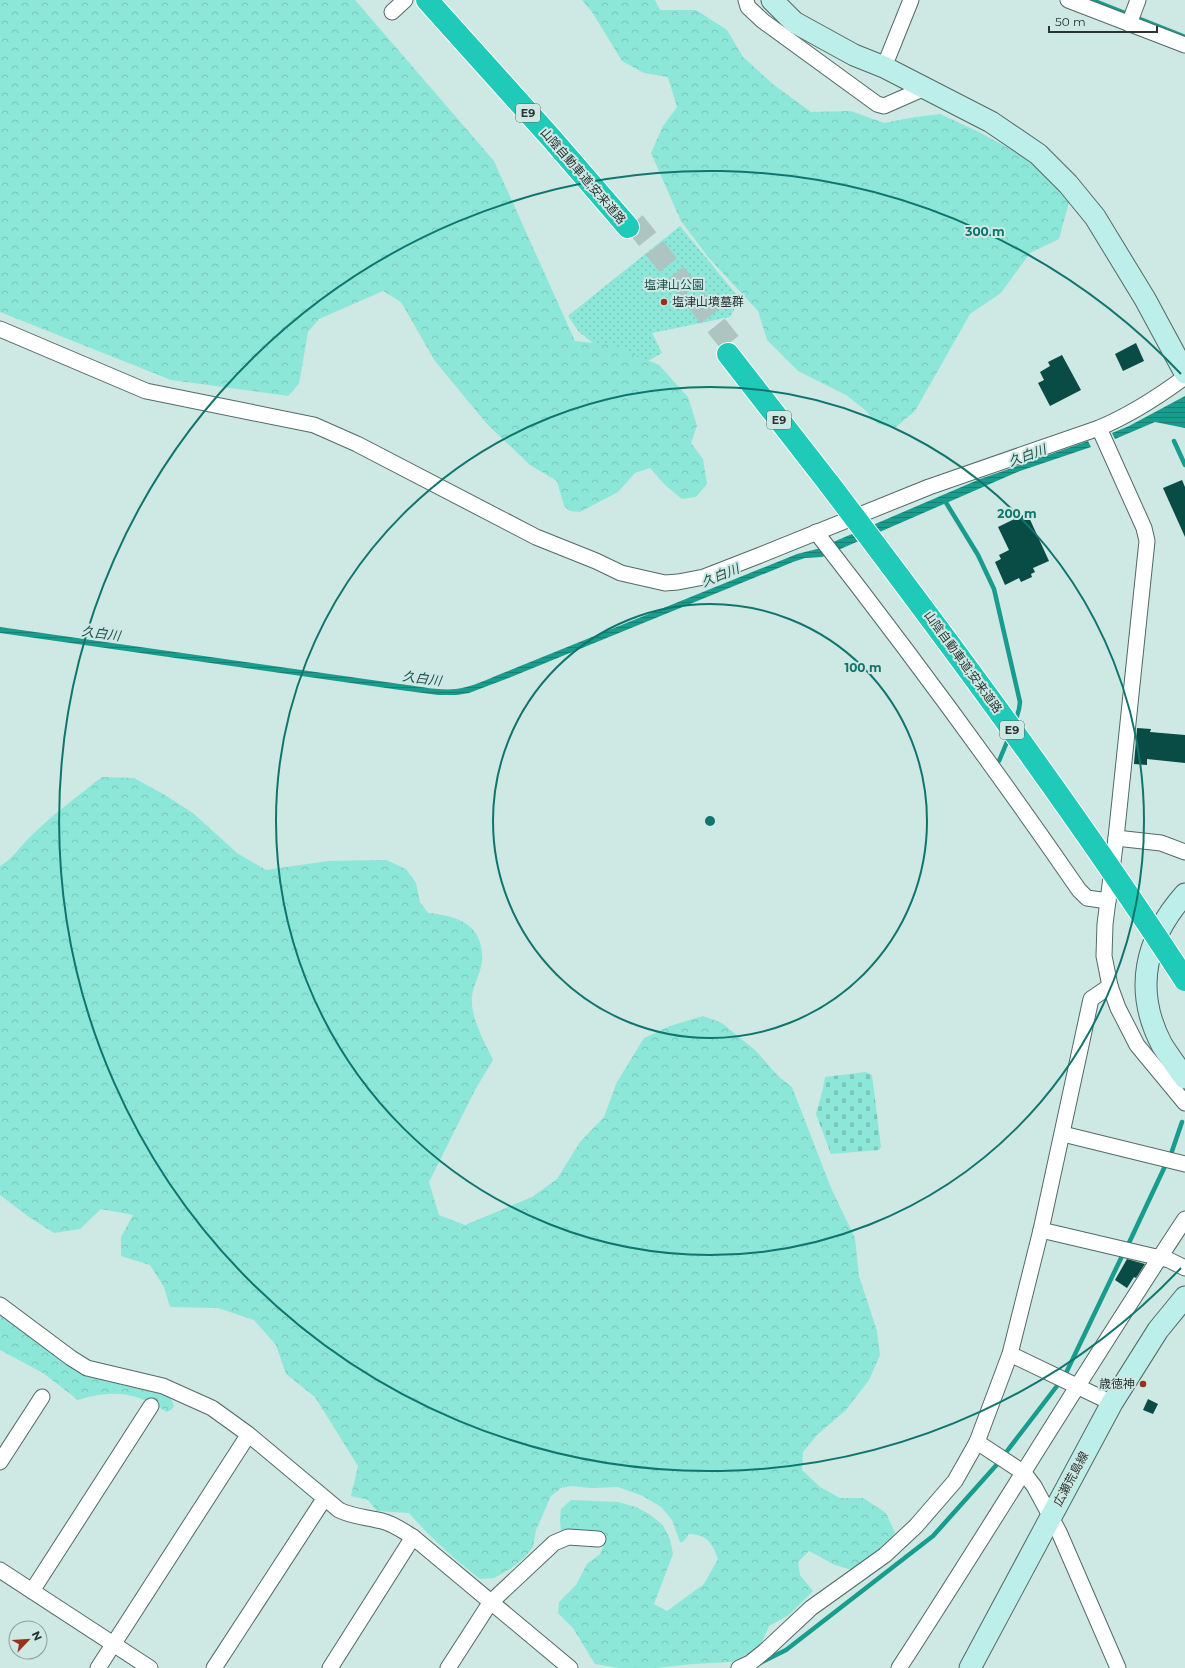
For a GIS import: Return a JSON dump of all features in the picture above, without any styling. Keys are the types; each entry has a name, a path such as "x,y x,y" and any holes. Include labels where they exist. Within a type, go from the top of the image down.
{"highway":[{"name":"山陰自動車道;安来道路","path":"427,0 630,224 440,0"},
{"name":"山陰自動車道;安来道路","path":"732,351 951,632 1082,812 1185,966"},
{"name":"山陰自動車道;安来道路","path":"833,482 1075,816 1185,980"}],"street":[{"path":"392,12 405,0"},
{"path":"746,0 748,8 763,21 877,104 884,106 925,88"},
{"path":"772,0 794,22 854,55 884,67 996,126 1038,154 1068,184 1095,217 1168,338 1185,373"},
{"path":"884,67 911,0"},
{"path":"1068,0 1185,45"},
{"path":"1129,24 1138,0"},
{"path":"0,329 146,391 314,425 335,433 536,536 621,573 665,583 685,581 704,576 758,556 929,487 1048,447 1099,428 1123,418 1164,393 1185,377"},
{"path":"1099,428 1144,528 1147,541 1108,901 1104,956 1110,986 1118,1008 1138,1045 1185,1103"},
{"path":"816,532 897,636 1035,826 1079,890 1087,898 1108,901"},
{"path":"1116,838 1160,843 1185,852"},
{"path":"1185,894 1154,941 1146,977 1148,1002 1154,1025 1162,1045 1185,1078"},
{"path":"739,1668 750,1663 765,1651 811,1608 885,1555 916,1526 955,1481 977,1442 1010,1354 1063,1134 1091,999 1110,986"},
{"path":"1063,1134 1185,1164"},
{"path":"899,1668 1185,1219"},
{"path":"1041,1230 1168,1260 1185,1268"},
{"name":"広瀬荒島線","path":"970,1668 1112,1403 1158,1330 1185,1297"},
{"path":"0,1305 71,1358 87,1368 163,1386 212,1408 248,1434 339,1510 349,1515 382,1521 396,1526 413,1537 568,1667"},
{"path":"1010,1354 1112,1403"},
{"path":"0,1462 42,1397"},
{"path":"32,1591 151,1406"},
{"path":"98,1668 245,1440"},
{"path":"977,1442 1024,1473 1034,1486 1051,1516 1118,1668"},
{"path":"214,1668 324,1499"},
{"path":"330,1668 413,1537"},
{"path":"448,1668 490,1603 554,1543 568,1537 598,1539"},
{"path":"0,1570 150,1668"}],"green space":[{"path":"0,0 355,0 494,161 575,341 613,345 659,365 688,397 697,426 691,443 703,459 707,484 696,497 682,499 665,485 650,468 635,473 618,492 580,512 570,511 564,506 557,481 530,465 487,424 435,361 401,302 383,291 319,319 308,332 299,384 288,396 171,380 0,312"},
{"path":"582,0 655,0 660,10 696,10 727,30 743,57 774,85 811,112 851,111 884,123 940,114 979,132 1017,153 1047,175 1069,202 1059,239 1030,253 1001,293 970,314 915,411 896,427 878,424 864,409 846,395 798,371 767,340 758,311 708,257 681,221 651,153 663,126 677,107 668,77 644,73 622,61 592,12"},
{"name":"塩津山公園","path":"680,226 740,299 730,317 652,333 662,353 644,363 601,349 579,332 568,316"},
{"path":"102,777 134,778 163,794 193,813 237,853 266,870 328,861 386,860 406,869 416,883 420,902 428,913 439,914 459,920 474,931 479,939 482,949 482,961 472,997 473,1013 493,1060 475,1090 429,1182 439,1215 465,1225 532,1197 557,1179 580,1142 604,1117 617,1082 644,1038 670,1026 703,1016 722,1023 756,1051 778,1076 792,1087 831,1188 855,1238 859,1276 877,1331 880,1355 869,1380 846,1410 817,1435 803,1452 802,1470 820,1487 840,1498 863,1498 886,1513 895,1533 879,1552 852,1570 835,1565 809,1551 798,1562 800,1575 813,1591 789,1615 769,1626 759,1649 731,1662 655,1668 619,1668 595,1664 573,1628 558,1613 559,1602 576,1585 587,1564 600,1554 604,1545 603,1534 587,1530 573,1533 561,1531 561,1509 571,1500 618,1502 636,1507 649,1514 663,1525 670,1539 673,1554 654,1604 667,1611 704,1584 718,1559 708,1540 700,1536 689,1534 683,1542 680,1542 672,1520 661,1507 643,1496 618,1487 591,1488 571,1486 561,1488 551,1496 536,1530 533,1547 524,1558 510,1569 494,1578 480,1579 443,1548 409,1513 377,1511 368,1500 351,1496 358,1466 315,1397 286,1374 276,1345 254,1320 218,1308 170,1307 164,1287 150,1265 121,1256 121,1237 133,1215 101,1209 80,1229 54,1233 29,1217 0,1195 0,866 9,860 48,820"},
{"path":"866,1072 872,1075 881,1147 879,1150 831,1154 816,1114 825,1077"},
{"path":"0,1312 38,1340 160,1390 171,1399 174,1406 167,1412 145,1400 124,1394 102,1394 78,1400 43,1373 0,1350"}],"shaded area":[{"path":"1185,396 1185,428 1155,422 1115,439 1112,433 1129,426"},
{"path":"1088,441 1091,447 1020,471 822,557 805,558 793,562 469,693 457,695 438,695 0,633 0,627 428,688 462,688 474,685 797,554 817,549 980,479"}],"building":[{"path":"1136,343 1144,361 1123,371 1115,354"},
{"path":"1062,355 1081,390 1050,406 1038,383 1044,380 1040,372 1050,366 1048,362"},
{"path":"1182,480 1185,487 1185,537 1163,488"},
{"path":"1027,513 1049,561 1033,568 1035,572 1031,574 1032,577 1021,582 1019,578 1005,585 995,562 1001,559 999,555 1009,550 998,527"},
{"path":"1137,728 1151,729 1150,732 1185,735 1185,763 1147,759 1147,765 1134,764"},
{"path":"1127,1259 1145,1264 1127,1288 1115,1280"},
{"path":"1148,1399 1158,1404 1153,1414 1143,1410"}],"waterway":[{"path":"1092,0 1185,37"},
{"path":"1174,441 1185,465"},
{"path":"945,501 978,555 994,589 1020,702 1015,723"},
{"path":"999,761 1009,737"},
{"path":"1171,1154 1182,1122"},
{"path":"1128,1245 1166,1164"},
{"path":"1066,1373 1123,1254"},
{"path":"1004,1455 1060,1382"},
{"path":"760,1663 786,1650 933,1536 1000,1461"}],"tunnel":[{"path":"634,222 735,349"}],"place":[{"name":"塩津山墳墓群","path":"664,302"},
{"name":"歳徳神","path":"1143,1384"}],"water label":[{"name":"久白川","path":"1027,455"},
{"name":"久白川","path":"720,575"},
{"name":"久白川","path":"101,633"},
{"name":"久白川","path":"422,678"}]}
